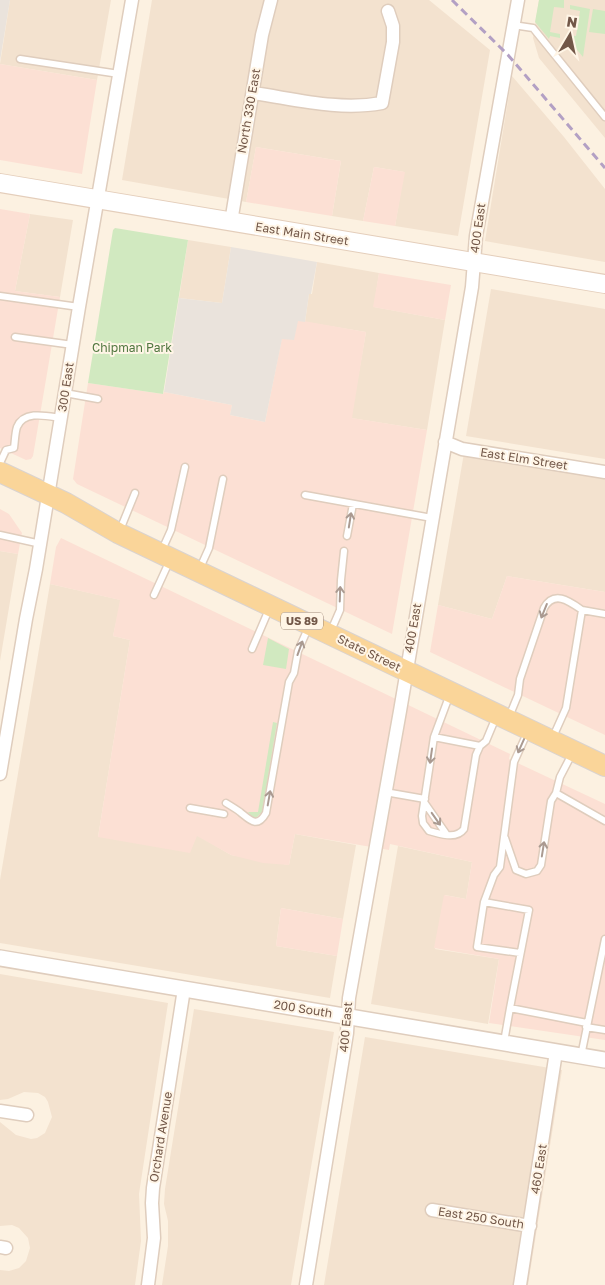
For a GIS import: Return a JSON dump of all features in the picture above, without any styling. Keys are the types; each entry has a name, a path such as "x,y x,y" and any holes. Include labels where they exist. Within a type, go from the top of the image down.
{"main road":[{"name":"East Main Street","path":"0,183 605,284"},
{"name":"State Street","path":"0,472 48,495 118,533 573,751 602,763"}],"street":[{"name":"300 East","path":"0,774 26,618 41,544 79,307 132,0"},
{"name":"North 330 East","path":"231,222 252,93 271,0"},
{"name":"400 East","path":"306,1285 346,1043 349,998 472,287 476,236 518,0"},
{"path":"252,93 316,103 370,105 382,103 393,42 393,26 388,11"},
{"name":"East Elm Street","path":"445,442 462,449 605,472"},
{"path":"0,692 13,694"},
{"name":"200 South","path":"0,958 605,1060"},
{"name":"Orchard Avenue","path":"148,1285 154,1238 153,1188 184,989"},
{"name":"460 East","path":"520,1285 556,1052"},
{"path":"0,1111 27,1115"},
{"name":"East 250 South","path":"432,1210 530,1226"}],"lane":[{"path":"513,25 533,28 605,117"},
{"path":"20,59 119,74"},
{"path":"0,296 79,307"},
{"path":"15,337 73,345"},
{"path":"65,393 98,399"},
{"path":"0,463 6,450 14,448 17,426 22,420 29,416 42,415 61,418"},
{"path":"154,595 166,556 185,467"},
{"path":"199,572 209,548 223,479"},
{"path":"118,533 135,493"},
{"path":"305,495 432,518"},
{"path":"347,536 352,504"},
{"path":"0,535 41,544"},
{"path":"329,634 340,610 344,551"},
{"path":"451,693 434,737 422,820 429,831 447,835 459,834 464,829 476,755 480,746 486,741 518,695 520,679 548,601 553,598 559,598 570,602 582,610 605,614"},
{"path":"252,649 270,606"},
{"path":"552,741 566,708 582,610"},
{"path":"226,803 251,822 259,821 266,813 289,682 294,673 298,651 310,624"},
{"path":"520,953 477,947 484,902 494,875 500,867 514,762 529,730"},
{"path":"434,737 480,746"},
{"path":"504,834 516,870 526,874 537,871 541,865 551,802 556,793 560,777 573,751"},
{"path":"385,792 424,801 447,835"},
{"path":"556,793 605,821"},
{"path":"190,808 224,814"},
{"path":"484,902 529,910 504,1043"},
{"path":"581,1056 587,1025 602,971 605,939"},
{"path":"510,1008 605,1030"}],"shaded area":[{"path":"0,0 10,0 0,61"},
{"path":"10,0 111,0 97,80 0,64"},
{"path":"152,0 429,0 490,50 458,236 395,226 404,172 374,167 363,221 332,216 341,161 256,147 246,202 122,180"},
{"path":"539,0 605,0 605,138 539,58 533,38"},
{"path":"0,64 97,80 82,174 0,160"},
{"path":"512,76 605,189 605,262 485,241"},
{"path":"256,147 341,161 332,216 246,202"},
{"path":"374,167 405,172 395,226 363,221"},
{"path":"0,209 30,214 15,291 60,297 33,456 31,459 26,460 0,448"},
{"path":"30,214 73,220 60,297 15,291"},
{"path":"188,240 231,247 222,303 179,298"},
{"path":"231,247 317,262 311,294 309,294 305,322 298,321 294,340 282,339 265,422 230,415 232,405 164,392 179,298 222,303"},
{"path":"317,262 379,273 374,307 445,320 427,430 351,418 366,332 305,322 309,294 312,294"},
{"path":"379,273 451,285 445,320 373,307"},
{"path":"491,289 605,309 605,459 466,436"},
{"path":"298,320 366,332 352,418 427,430 392,634 77,484 73,479 88,383 163,394 164,392 232,405 230,415 265,422 282,338"},
{"path":"464,453 605,476 605,592 507,576 492,619 438,605"},
{"path":"0,509 9,514 22,533 18,554 0,551"},
{"path":"61,538 510,754 509,759 605,804 605,1040 489,1023 499,959 434,948 444,895 466,899 472,862 390,844 389,850 295,834 289,865 263,863 231,855 197,836 190,853 98,837 130,640 113,636 120,600 50,584 56,547"},
{"path":"0,551 18,554 0,661"},
{"path":"507,576 605,592 605,735 430,652 438,605 492,619"},
{"path":"50,584 121,600 113,636 130,640 98,837 197,835 231,855 289,865 295,834 356,845 343,919 281,908 276,946 337,956 330,998 0,943 0,880"},
{"path":"398,846 472,862 466,899 445,895 435,949 499,959 488,1024 371,1004"},
{"path":"281,908 343,919 337,956 276,946"},
{"path":"0,974 168,1003 139,1194 141,1241 135,1285 0,1285 0,1270 9,1271 19,1268 26,1261 30,1248 28,1238 19,1228 12,1225 0,1226 0,1122 16,1135 31,1139 45,1133 52,1117 48,1102 45,1097 38,1093 24,1092 8,1099 0,1100"},
{"path":"194,1009 334,1032 291,1285 162,1285 168,1246 168,1221 164,1204 165,1189"},
{"path":"365,1037 562,1070 528,1285 324,1285"}],"green space":[{"path":"539,0 564,0 564,8 554,7 550,32 560,34 560,38 550,36 549,39 535,22"},
{"path":"570,5 590,9 583,57 568,39 565,39 566,35 576,36 580,11 570,9"},
{"path":"593,9 605,11 605,34 589,32"},
{"name":"Chipman Park","path":"115,228 188,240 163,394 88,383 113,230"},
{"path":"268,638 289,649 286,669 263,665"},
{"path":"273,722 277,723 262,812 256,818 252,817 248,812 258,812"}],"railway":[{"path":"452,0 508,55 605,168"}]}
